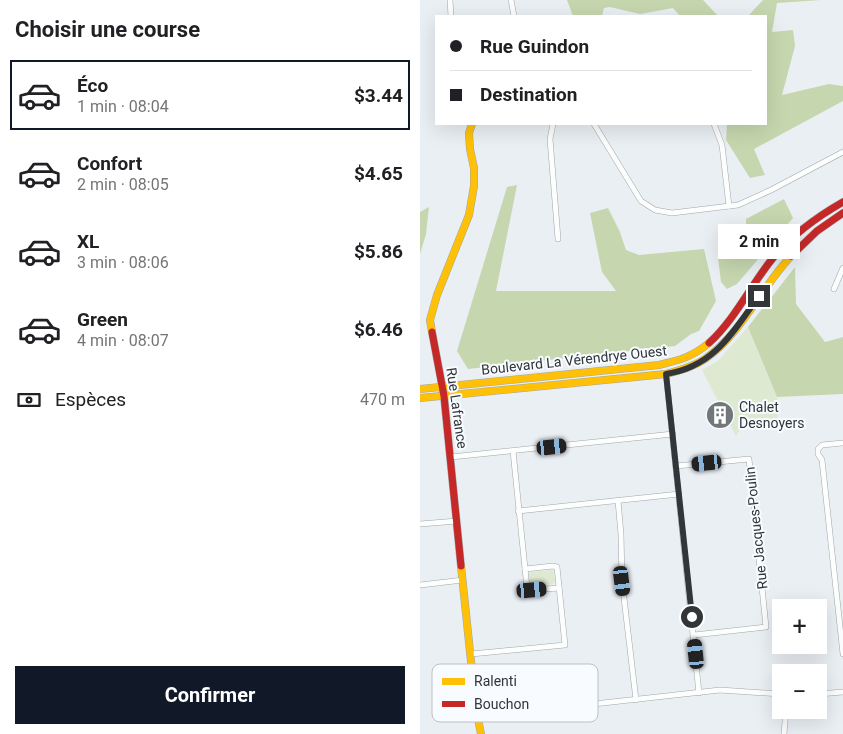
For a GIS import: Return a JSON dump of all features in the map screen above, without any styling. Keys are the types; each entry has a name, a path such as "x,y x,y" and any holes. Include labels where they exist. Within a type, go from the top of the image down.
{"main road":[{"name":"Rue Lafrance","path":"472,125 469,133 474,168 474,186 469,214 437,295 430,320 443,387 472,664"},
{"name":"Boulevard La Vérendrye Ouest","path":"420,389 658,365 684,359 696,353 717,335 770,262 790,240 810,222 843,202"},
{"name":"Boulevard La Vérendrye Ouest","path":"420,398 666,374 682,371 696,365 707,359 722,346 788,258 811,236 843,213"}],"street":[{"path":"450,0 451,15"},
{"path":"511,0 514,15"},
{"path":"553,125 550,140 558,240"},
{"path":"595,125 636,195 648,206 662,212 672,213 738,205 772,190 843,152"},
{"path":"714,125 722,145 729,206"},
{"path":"834,289 843,268"},
{"path":"666,374 699,693"},
{"path":"451,457 672,434"},
{"path":"843,444 822,445 818,449 818,454 822,460 843,654"},
{"path":"513,451 527,588 529,590 559,588"},
{"name":"Rue Jacques-Poulin","path":"676,466 748,459 766,627 694,636"},
{"path":"518,511 679,494"},
{"path":"618,501 621,528 622,581 636,700"},
{"path":"420,524 457,520"},
{"path":"471,654 565,644 558,569 555,566 525,568"},
{"path":"420,585 464,580"},
{"path":"598,704 726,690 772,693"},
{"path":"827,693 843,692"},
{"path":"784,734 785,719"}],"green space":[{"path":"567,0 703,0 717,15 679,15 673,8 640,14 610,7 604,8 602,15 573,15"},
{"path":"763,0 821,0 777,3 772,32 793,30 795,46 782,95 829,84 843,86 843,101 754,149 765,175 750,178 726,140 727,125 767,125 767,15 749,15"},
{"path":"517,185 496,291 616,291 602,272 590,213 608,208 620,232 626,250 639,255 704,249 716,301 699,331 691,334 675,346 468,369 457,351 507,187"},
{"path":"784,199 793,218 737,284 727,289 721,282 718,258 723,252 723,227 746,226 746,219"},
{"path":"429,207 426,234 420,254 420,212"},
{"path":"795,267 796,304 825,342 843,337 843,394 777,397 748,327"},
{"path":"748,327 777,397 778,424 740,429 736,436 702,370 718,361"},
{"path":"552,570 555,582 553,584 532,586 529,584 528,575 531,572"}],"traffic: slow":[{"path":"432,332 430,320 437,295 469,215 474,186 474,168 469,133 472,125"},
{"path":"420,398 666,374 691,366 705,359 730,336 791,256"},
{"path":"420,389 659,365 686,357 709,343"},
{"path":"461,566 471,664"},
{"path":"479,722 481,734"}],"traffic: jam":[{"path":"709,343 734,314 769,263 785,245 813,221 843,202"},
{"path":"791,256 817,231 843,213"},
{"path":"432,332 444,396 461,566"}],"place":[{"name":"Chalet Desnoyers","path":"720,415"}],"route":[{"path":"692,617 666,374 690,368 712,355 722,346 759,296"}]}
